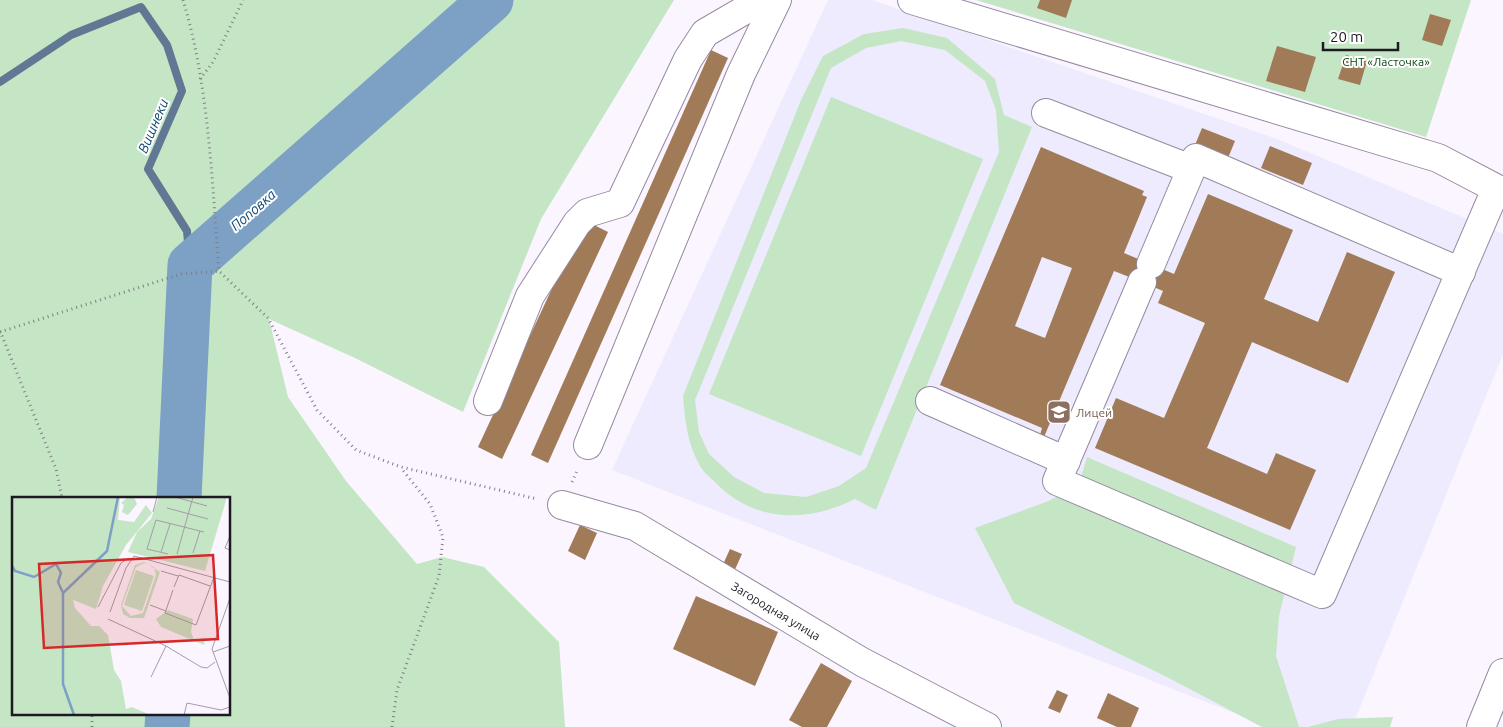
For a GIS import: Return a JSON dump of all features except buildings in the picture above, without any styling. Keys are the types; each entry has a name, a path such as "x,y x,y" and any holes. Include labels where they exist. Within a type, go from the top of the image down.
{"street":[{"path":"488,400 530,296 577,223 587,213 620,203 688,59 705,33 762,0"},
{"path":"588,445 741,74 777,0"},
{"path":"912,0 1438,158 1499,190 1461,272 1322,594 1057,481 1196,158 1461,272"},
{"path":"1046,113 1191,169"},
{"path":"930,401 1066,461"},
{"name":"Загородная улица","path":"562,505 635,526 862,662 987,727"},
{"path":"1481,727 1503,673"}],"path":[{"path":"183,0 190,21 208,128 219,271 268,318 317,410 356,450 401,468 562,505 588,445"},
{"path":"200,79 213,62 243,0"},
{"path":"62,497 56,469 0,332 181,274 199,271 219,271"},
{"path":"392,727 397,690 439,576 444,537 430,504 401,468"},
{"path":"92,714 92,727"}],"shaded area":[{"name":"Лицей","path":"828,0 872,0 1277,139 1503,234 1503,354 1352,727 1270,727 612,470"}],"green space":[{"path":"0,0 674,0 541,219 463,412 355,358 269,319 288,397 346,481 417,564 442,557 484,567 559,642 565,727 0,727"},
{"name":"СНТ «Ласточка»","path":"976,0 1471,0 1426,137"},
{"path":"903,28 947,38 995,79 1004,115 1032,127 876,510 855,499 837,507 800,515 764,512 730,495 701,468 689,440 683,396 801,100 823,56 864,34","holes":["901,41 945,50 985,81 996,110 999,152 866,468 839,486 806,497 764,493 734,477 709,454 699,432 695,400 831,68 866,48"]},
{"path":"831,97 983,159 861,456 709,394"},
{"path":"1087,457 1296,547 1279,616 1276,656 1299,727 1262,727 1161,674 1014,603 975,528 1046,502 1078,487"},
{"path":"1393,717 1390,727 1308,727 1338,719"}],"waterway":[{"name":"Поповка","path":"179,497 190,265 491,0"},
{"name":"Вишнеки","path":"0,82 71,35 141,7 167,45 182,91 148,169 187,231 190,265"},
{"name":"Поповка","path":"167,727 168,714"}],"place":[{"name":"Лицей","path":"1059,412"}]}
